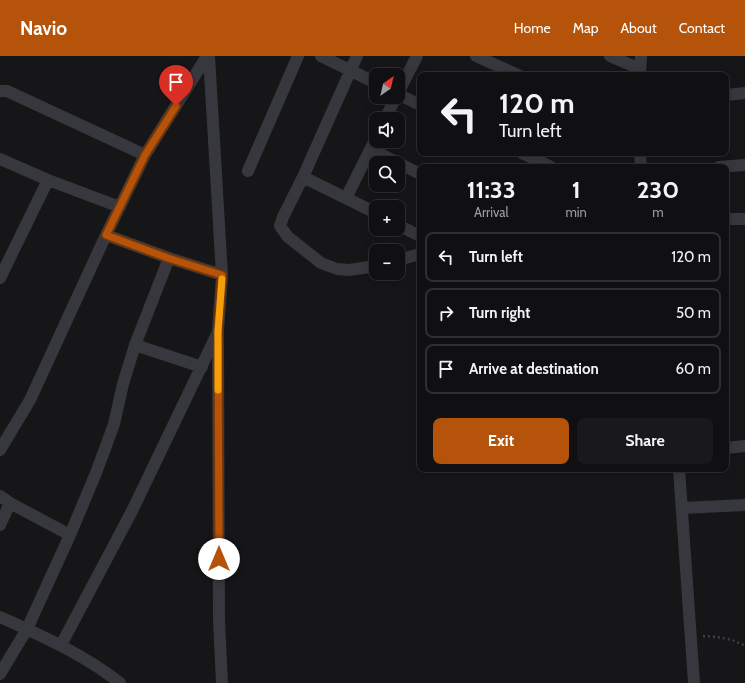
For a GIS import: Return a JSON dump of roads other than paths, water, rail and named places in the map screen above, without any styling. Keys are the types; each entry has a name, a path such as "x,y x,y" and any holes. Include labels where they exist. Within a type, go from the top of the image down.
{"street":[{"path":"0,450 30,400 106,235 145,155 208,56"},
{"path":"208,56 222,275 218,331 219,620 222,683"},
{"path":"248,171 298,56"},
{"path":"321,56 369,79"},
{"path":"357,56 304,177 283,217 280,226 288,237 321,263 337,269 349,270 369,267"},
{"path":"405,80 417,56"},
{"path":"476,56 511,72"},
{"path":"610,56 640,72 641,56"},
{"path":"0,91 7,91 145,155"},
{"path":"729,95 745,93"},
{"path":"405,98 417,104"},
{"path":"346,198 371,148"},
{"path":"381,148 417,172"},
{"path":"528,156 545,164"},
{"path":"0,158 48,180 120,207"},
{"path":"729,166 745,165"},
{"path":"304,177 369,210"},
{"path":"0,278 48,180"},
{"path":"729,219 745,219"},
{"path":"405,228 417,234"},
{"path":"106,235 168,258 222,275"},
{"path":"405,258 417,255"},
{"path":"0,674 27,629 70,535 96,473 114,424 123,384 135,345 168,258"},
{"path":"61,645 132,511 218,331"},
{"path":"135,345 202,367"},
{"path":"729,448 745,446"},
{"path":"679,472 694,683"},
{"path":"0,525 5,500 70,535"},
{"path":"682,508 745,506"},
{"path":"0,617 61,645 110,679 120,683"}]}
